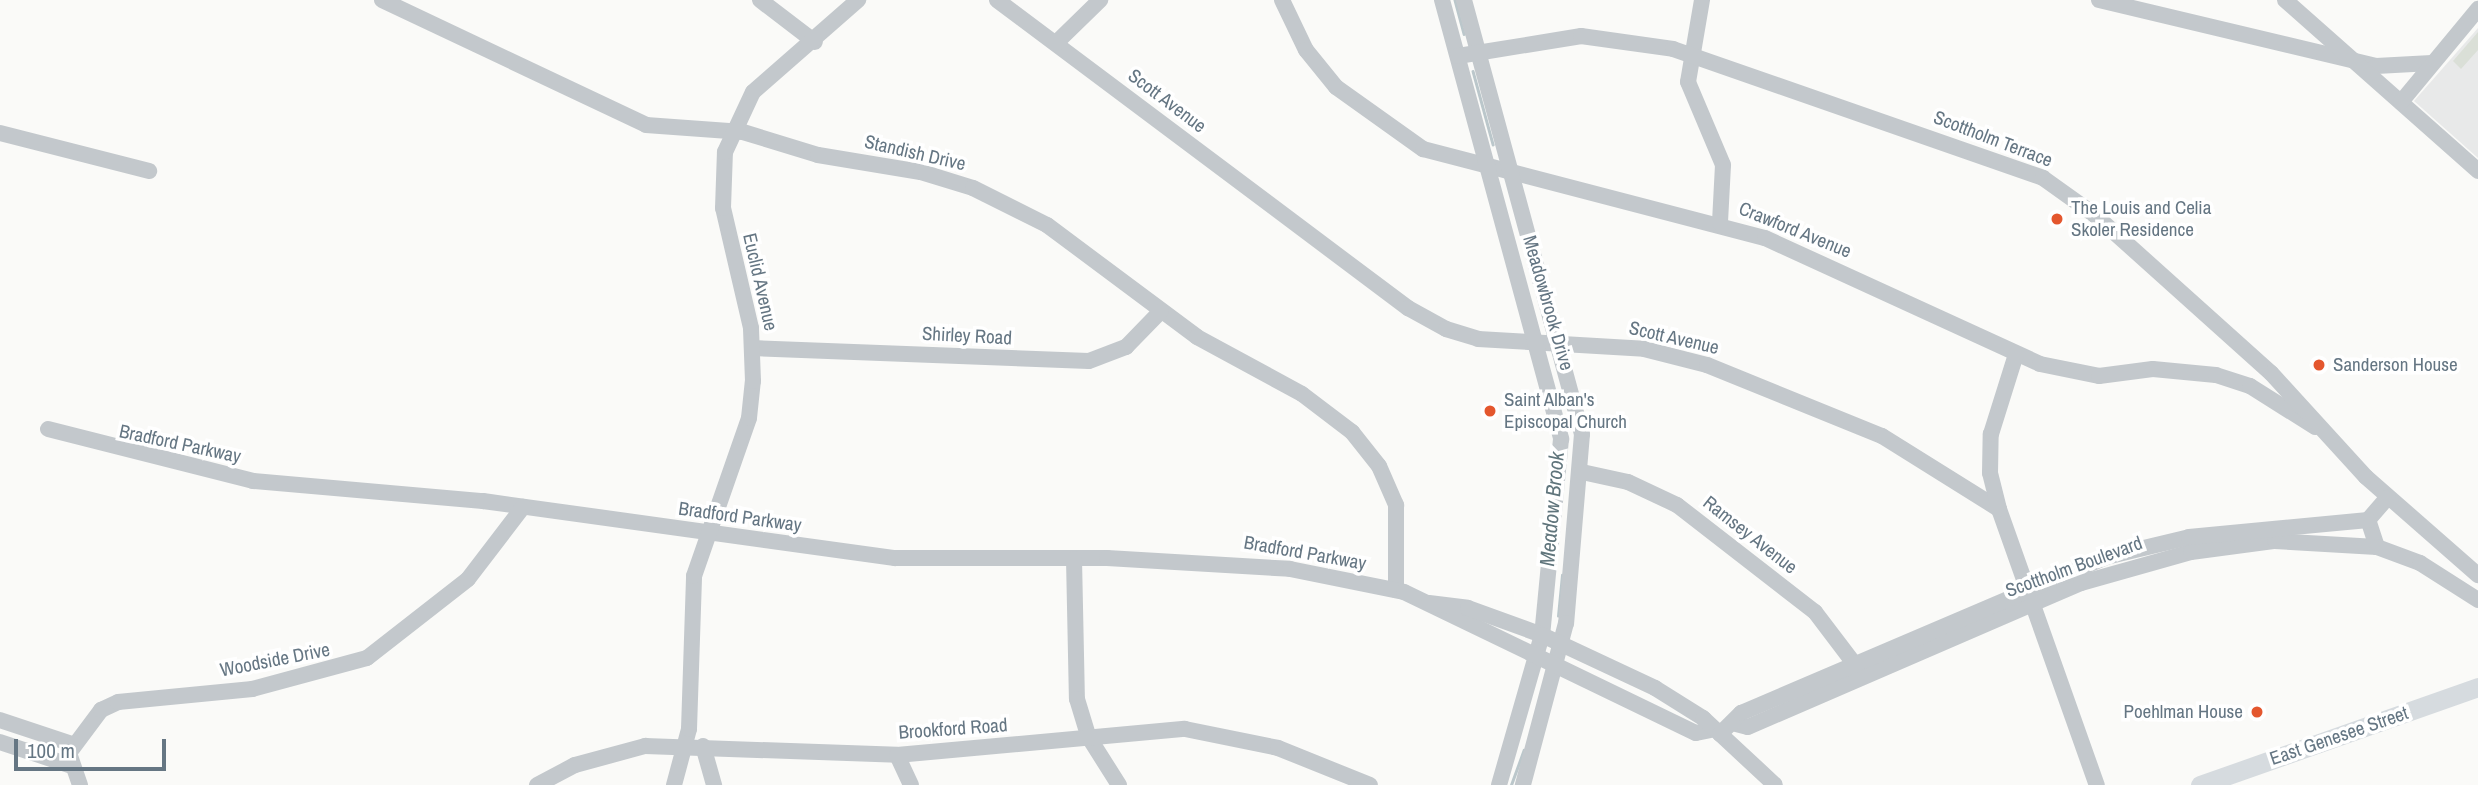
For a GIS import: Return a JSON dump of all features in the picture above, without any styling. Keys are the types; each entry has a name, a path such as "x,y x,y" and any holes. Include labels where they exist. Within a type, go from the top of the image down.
{"main road":[{"name":"East Genesee Street","path":"2200,785 2478,687"}],"street":[{"name":"Standish Drive","path":"382,0 646,125 730,132 973,188 1047,225 1161,311 1302,394 1352,432 1379,466 1396,505 1396,590"},
{"path":"760,0 815,42"},
{"name":"Euclid Avenue","path":"674,785 687,746 691,601 705,533 749,418 752,348 723,208 730,132 753,92 815,42 858,0"},
{"name":"Scott Avenue","path":"997,0 1419,315 1478,339 1644,349 1775,388 1882,436 1999,509"},
{"path":"1056,43 1100,0"},
{"name":"Crawford Avenue","path":"1282,0 1306,50 1370,117 1423,149 1488,168 1720,223 1820,261 2016,354 2076,374 2153,369 2217,375 2268,396 2332,438"},
{"name":"Meadowbrook Drive","path":"1442,0 1537,342 1561,439 1542,635 1499,785"},
{"name":"Meadowbrook Drive","path":"1464,0 1560,344 1582,434 1582,471 1562,644 1523,785"},
{"path":"1702,0 1690,55 1692,101 1725,177 1720,223"},
{"path":"2099,0 2356,62 2398,69 2432,63"},
{"path":"2285,0 2478,171"},
{"path":"2401,102 2478,9"},
{"name":"Scottholm Terrace","path":"1458,57 1478,51 1581,36 1690,55 2043,178 2096,216 2229,335 2388,497"},
{"path":"0,133 149,171"},
{"name":"Shirley Road","path":"752,348 1089,361 1126,347 1161,311"},
{"path":"2016,354 1991,434 1990,473 1999,509 2097,785"},
{"name":"Bradford Parkway","path":"48,429 94,446 253,481 523,507 895,558 1230,561 1396,590 1429,603 1468,607 1542,635 1655,688 1703,718 1775,785"},
{"name":"Ramsey Avenue","path":"1582,471 1628,482 1677,505 1815,612 1858,668"},
{"path":"2377,547 2368,520 2388,497 2478,575"},
{"name":"Woodside Drive","path":"72,744 101,710 118,702 252,689 368,658 468,579 523,507"},
{"name":"Scottholm Boulevard","path":"1715,732 1736,724 1748,727 1858,668 2030,596 2106,557 2189,537 2368,520"},
{"name":"Scottholm Boulevard","path":"2030,596 2137,565 2203,550 2275,541 2377,547 2420,563 2478,600"},
{"path":"1074,559 1077,699 1088,736 1119,785"},
{"name":"Bradford Parkway","path":"1429,603 1437,612 1558,661 1696,733 1715,732"},
{"path":"0,720 72,744 69,765 79,785"},
{"name":"Brookford Road","path":"537,785 611,753 687,746 897,755 1185,729 1227,734 1370,785"},
{"path":"0,742 69,765"},
{"path":"704,746 714,785"},
{"path":"897,755 911,785"}],"shaded area":[{"path":"2478,28 2478,158 2414,101"},
{"path":"2478,32 2478,50 2461,69 2453,61"}],"waterway":[{"name":"Meadow Brook","path":"1455,0 1464,34"},
{"name":"Meadow Brook","path":"1473,71 1493,144"},
{"name":"Meadow Brook","path":"1558,616 1562,575"},
{"name":"Meadow Brook","path":"1511,785 1524,750"}],"place":[{"name":"The Louis and Celia Skoler Residence","path":"2057,219"},
{"name":"Sanderson House","path":"2319,365"},
{"name":"Saint Alban's Episcopal Church","path":"1490,411"},
{"name":"Poehlman House","path":"2257,712"}]}
